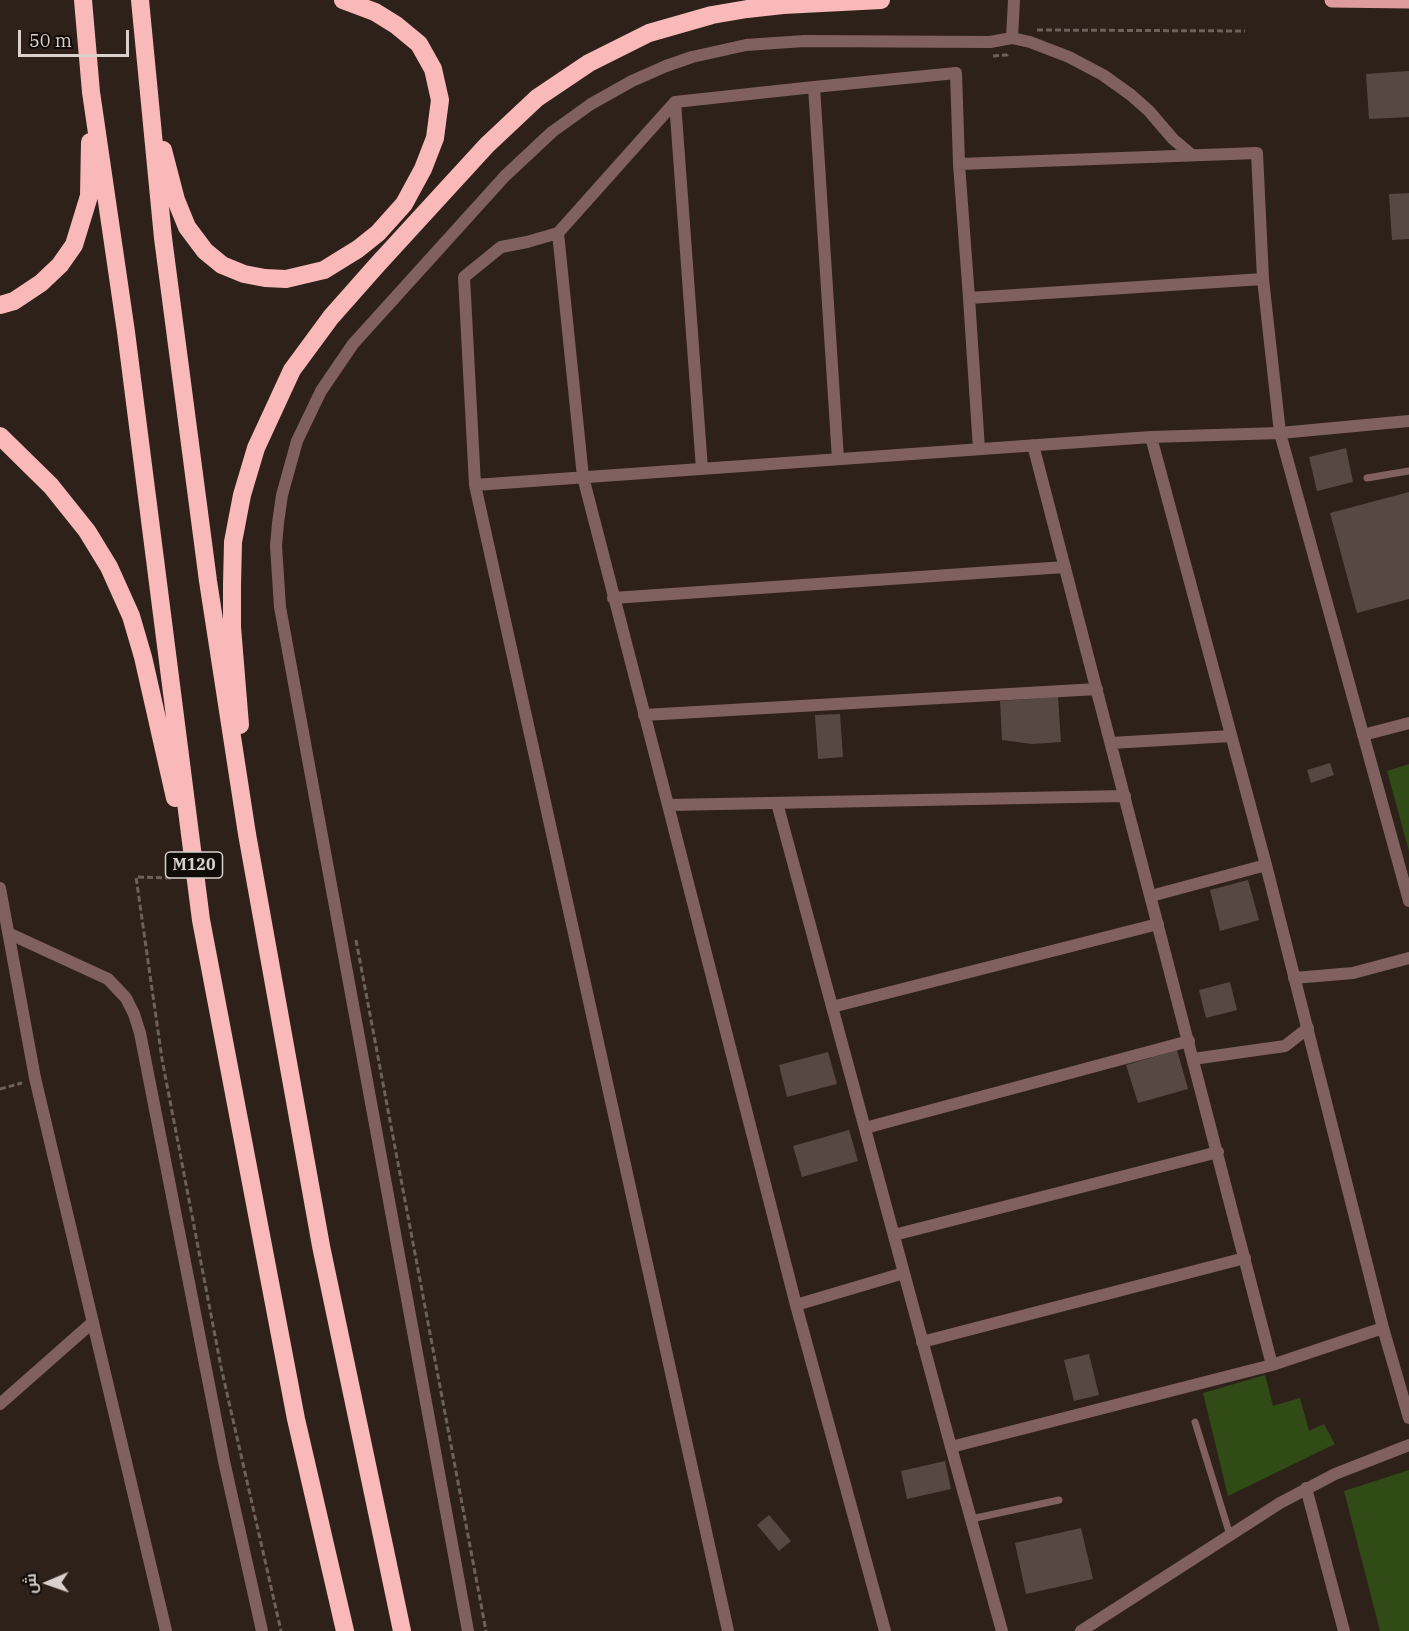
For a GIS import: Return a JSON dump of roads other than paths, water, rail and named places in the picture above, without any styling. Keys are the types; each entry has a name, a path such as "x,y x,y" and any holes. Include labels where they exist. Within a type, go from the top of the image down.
{"highway":[{"path":"0,305 14,301 41,283 60,264 74,245 88,196 91,92 82,0"},
{"name":"M120","path":"140,0 163,238 204,545 247,834 321,1246 402,1631"},
{"path":"148,96 176,200 187,227 205,251 222,265 244,274 265,278 286,279 324,270 358,249 378,233 404,204 423,169 435,138 440,100 433,69 419,44 396,25 375,12 343,0"},
{"path":"247,834 239,695 232,627 233,542 242,495 256,448 292,370 331,317 487,145 537,98 589,63 649,33 712,15 783,5 881,0"},
{"name":"M120","path":"91,92 126,332 201,920 296,1419 345,1631"},
{"path":"0,435 51,486 87,531 109,567 131,616 154,701 201,920"}],"main road":[{"path":"1332,0 1409,1"}],"street":[{"path":"1014,0 1017,39"},
{"path":"468,1631 280,607 276,546 282,495 297,441 321,391 348,352 441,246 505,176 532,151 575,115 615,91 666,66 692,57 746,45 804,41 990,42 1017,39 1069,57 1103,75 1149,111 1192,155"},
{"path":"728,1631 475,485 464,277 501,247 558,233 675,102 956,73 959,164 979,449"},
{"path":"814,87 838,459"},
{"path":"675,102 702,469"},
{"path":"959,164 1257,153 1263,279 1280,432 1363,735 1407,883 1409,901"},
{"path":"558,233 583,477 796,1305 885,1631"},
{"path":"969,298 1263,279"},
{"path":"475,485 1151,437 1280,432 1409,421"},
{"path":"1151,437 1266,865 1383,1329 1409,1418"},
{"path":"1033,445 1272,1365"},
{"path":"613,598 1065,567"},
{"path":"644,715 1097,689"},
{"path":"1363,735 1409,723"},
{"path":"1111,743 1231,736"},
{"path":"668,805 1125,796"},
{"path":"777,803 1002,1631"},
{"path":"1151,896 1266,865"},
{"path":"0,888 35,1078 166,1631"},
{"path":"832,1007 1158,924"},
{"path":"10,934 108,979 126,998 134,1014 140,1033 224,1461 262,1631"},
{"path":"1294,978 1353,973 1409,958"},
{"path":"1193,1059 1285,1046 1308,1028"},
{"path":"865,1128 1189,1041"},
{"path":"894,1235 1218,1152"},
{"path":"922,1342 1245,1258"},
{"path":"796,1305 904,1273"},
{"path":"0,1404 93,1322"},
{"path":"951,1447 1272,1365 1383,1329"},
{"path":"1081,1631 1306,1488 1365,1461 1409,1445"},
{"path":"1306,1488 1344,1631"}],"lane":[{"path":"1367,478 1409,471"},
{"path":"1195,1422 1230,1535"},
{"path":"971,1519 1059,1500"}]}
